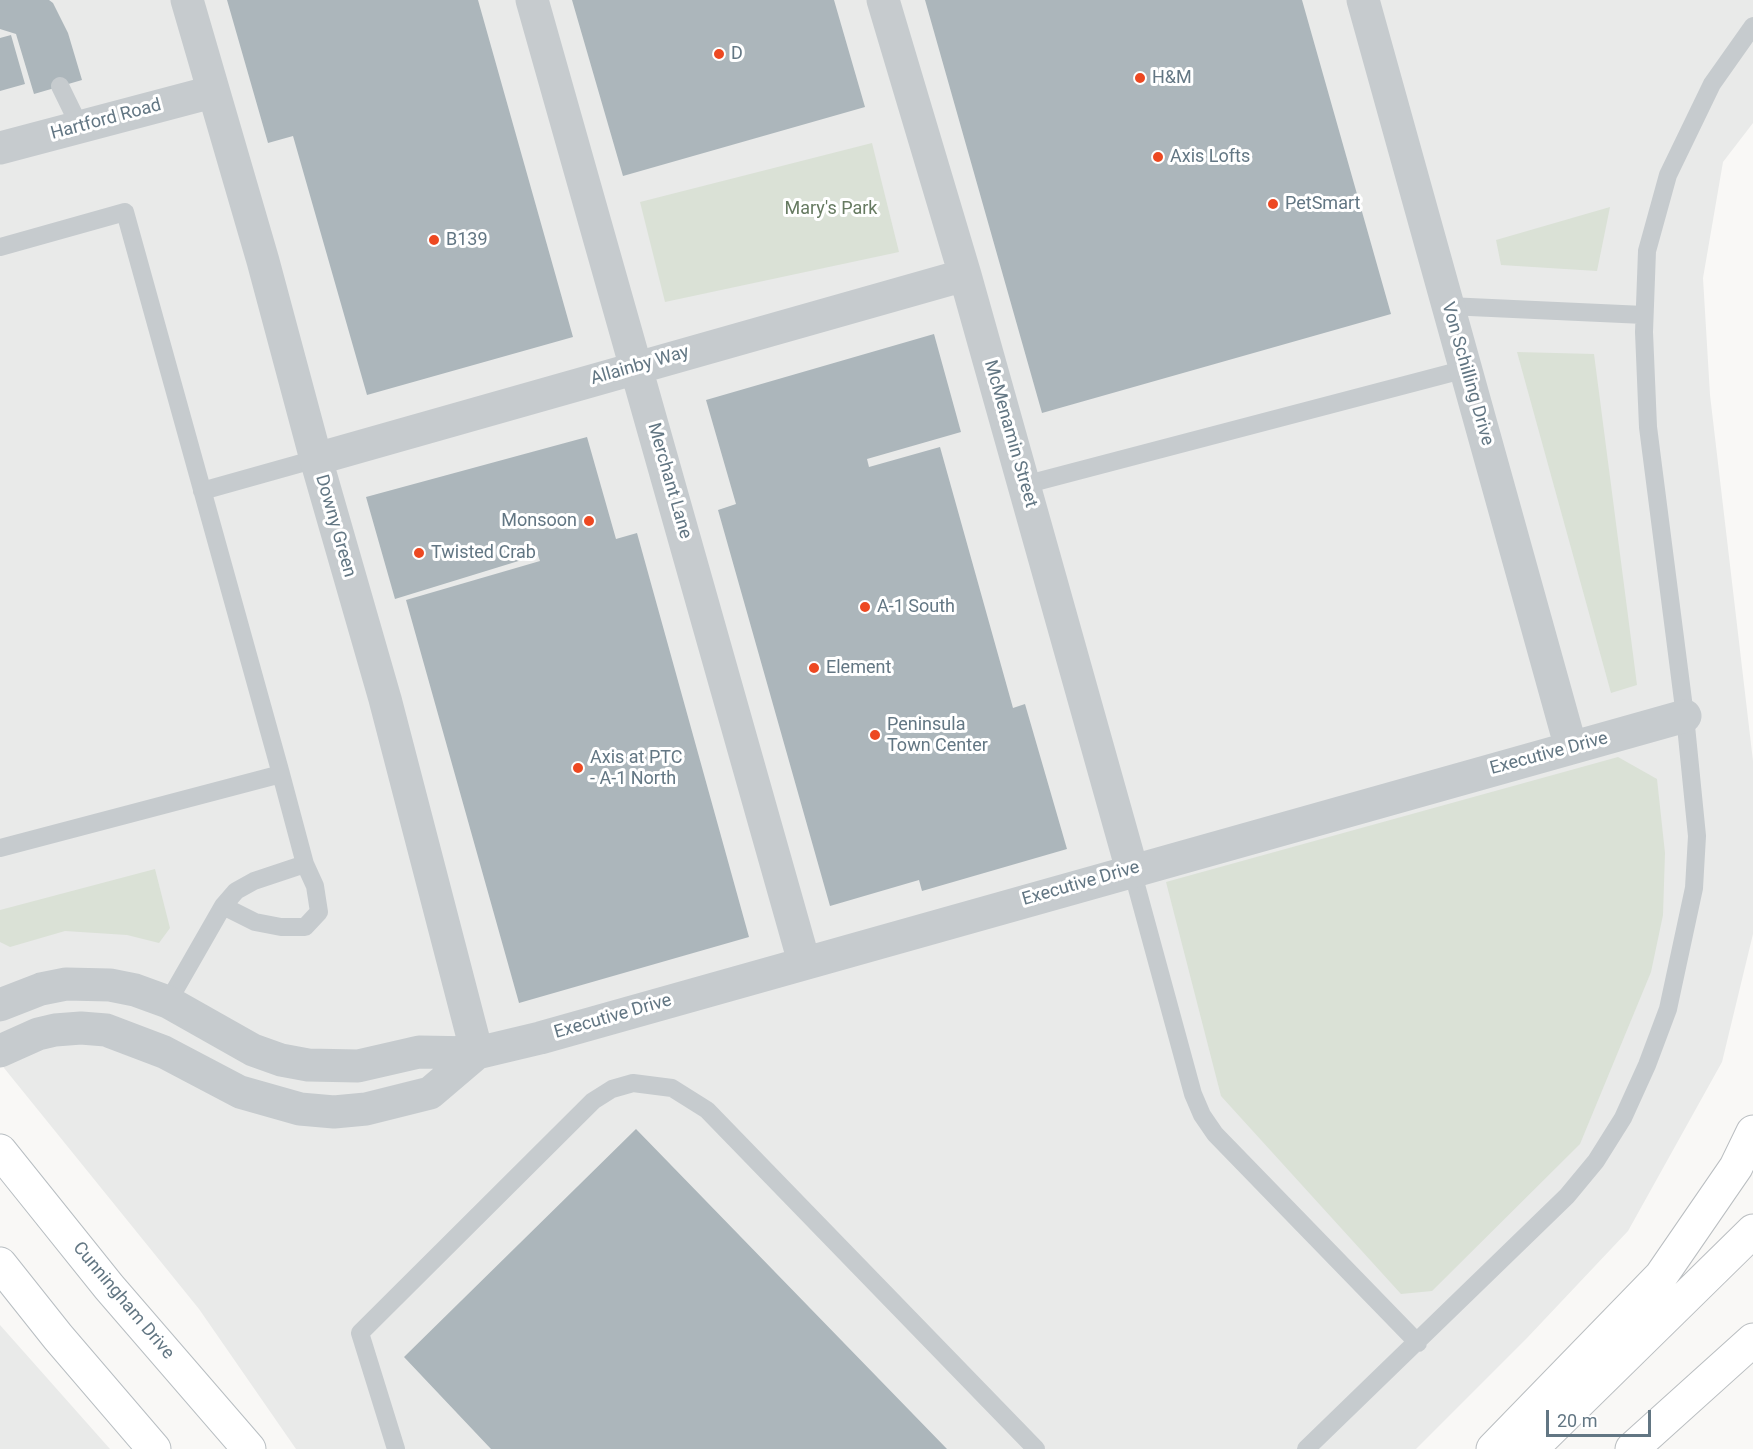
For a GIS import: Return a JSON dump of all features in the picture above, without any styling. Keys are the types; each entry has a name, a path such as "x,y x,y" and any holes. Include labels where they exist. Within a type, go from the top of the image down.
{"main road":[{"path":"1493,1449 1661,1276 1737,1167 1753,1132"},
{"name":"Cunningham Drive","path":"0,1151 109,1287 249,1449"},
{"path":"1531,1449 1753,1231"},
{"path":"0,1264 58,1337 154,1449"},
{"path":"1632,1449 1753,1340"}],"street":[{"name":"Downy Green","path":"187,0 263,261 316,459 385,699 477,1053"},
{"name":"Merchant Lane","path":"532,0 804,962"},
{"name":"McMenamin Street","path":"883,0 965,275 1132,870"},
{"name":"Von Schilling Drive","path":"1363,0 1571,748"},
{"name":"Hartford Road","path":"0,148 213,92"},
{"name":"Allainby Way","path":"316,459 965,275"},
{"name":"Executive Drive","path":"0,1005 41,989 66,984 110,985 135,990 168,1002 253,1050 281,1060 308,1065 358,1066 419,1052 477,1053 540,1038 1685,716"},
{"name":"Executive Drive","path":"0,1051 38,1034 55,1030 81,1028 106,1030 164,1052 240,1092 300,1109 334,1112 366,1109 430,1093 477,1053"}],"lane":[{"path":"1306,1449 1418,1343 1567,1196 1596,1161 1623,1118 1647,1065 1668,1009 1694,888 1697,836 1685,716 1648,427 1644,315 1647,251 1668,175 1712,84 1753,26"},
{"path":"60,86 80,127"},
{"path":"0,247 124,212 306,864 315,886 319,912 305,927 281,927 255,922 223,906"},
{"path":"1448,306 1644,315"},
{"path":"1024,485 1466,369"},
{"path":"202,490 316,459"},
{"path":"0,848 281,774"},
{"path":"168,1002 223,906 236,891 254,881 306,864"},
{"path":"1132,870 1193,1094 1202,1115 1215,1134 1418,1343"},
{"path":"396,1449 360,1332 593,1101 612,1089 633,1083 672,1088 707,1110 1036,1449"}],"shaded area":[{"name":"Peninsula Town Center","path":"0,0 1753,0 1753,123 1723,162 1703,278 1710,395 1753,761 1753,934 1722,1062 1628,1231 1527,1338 1416,1449 296,1449 199,1309 0,1063"},
{"path":"0,1325 110,1449 0,1449"}],"green space":[{"name":"Mary's Park","path":"872,143 899,252 665,302 640,202"},
{"path":"1610,207 1597,271 1501,265 1496,240"},
{"path":"1517,352 1594,354 1637,685 1611,693"},
{"path":"1618,757 1657,779 1665,853 1663,915 1651,972 1580,1144 1432,1291 1401,1294 1221,1096 1166,882"},
{"path":"155,869 170,928 159,943 127,935 65,931 10,947 0,942 0,910"}],"building":[{"path":"0,0 49,0 53,3 68,33 82,80 34,94 16,34 0,29"},
{"name":"B139","path":"227,0 478,0 573,337 367,395 293,136 268,143"},
{"name":"D","path":"572,0 834,0 865,107 623,176"},
{"name":"Axis Lofts","path":"925,0 1302,0 1391,314 1042,413"},
{"path":"11,35 25,84 0,91 0,38"},
{"name":"A-1 South","path":"934,334 961,432 867,459 869,467 940,447 1013,708 1025,704 1067,849 922,891 919,880 830,906 718,510 736,504 706,400"},
{"name":"Axis at PTC - A-1 North","path":"587,437 616,539 637,533 749,937 519,1003 406,600 540,561 538,555 395,599 366,497"},
{"path":"636,1129 947,1449 491,1449 404,1357"}],"place":[{"name":"D","path":"719,54"},
{"name":"H&M","path":"1140,78"},
{"name":"Axis Lofts","path":"1158,157"},
{"name":"PetSmart","path":"1273,204"},
{"name":"B139","path":"434,240"},
{"name":"Monsoon","path":"589,521"},
{"name":"Twisted Crab","path":"419,553"},
{"name":"A-1 South","path":"865,607"},
{"name":"Element","path":"814,668"},
{"name":"Peninsula Town Center","path":"875,735"},
{"name":"Axis at PTC - A-1 North","path":"578,768"}]}
